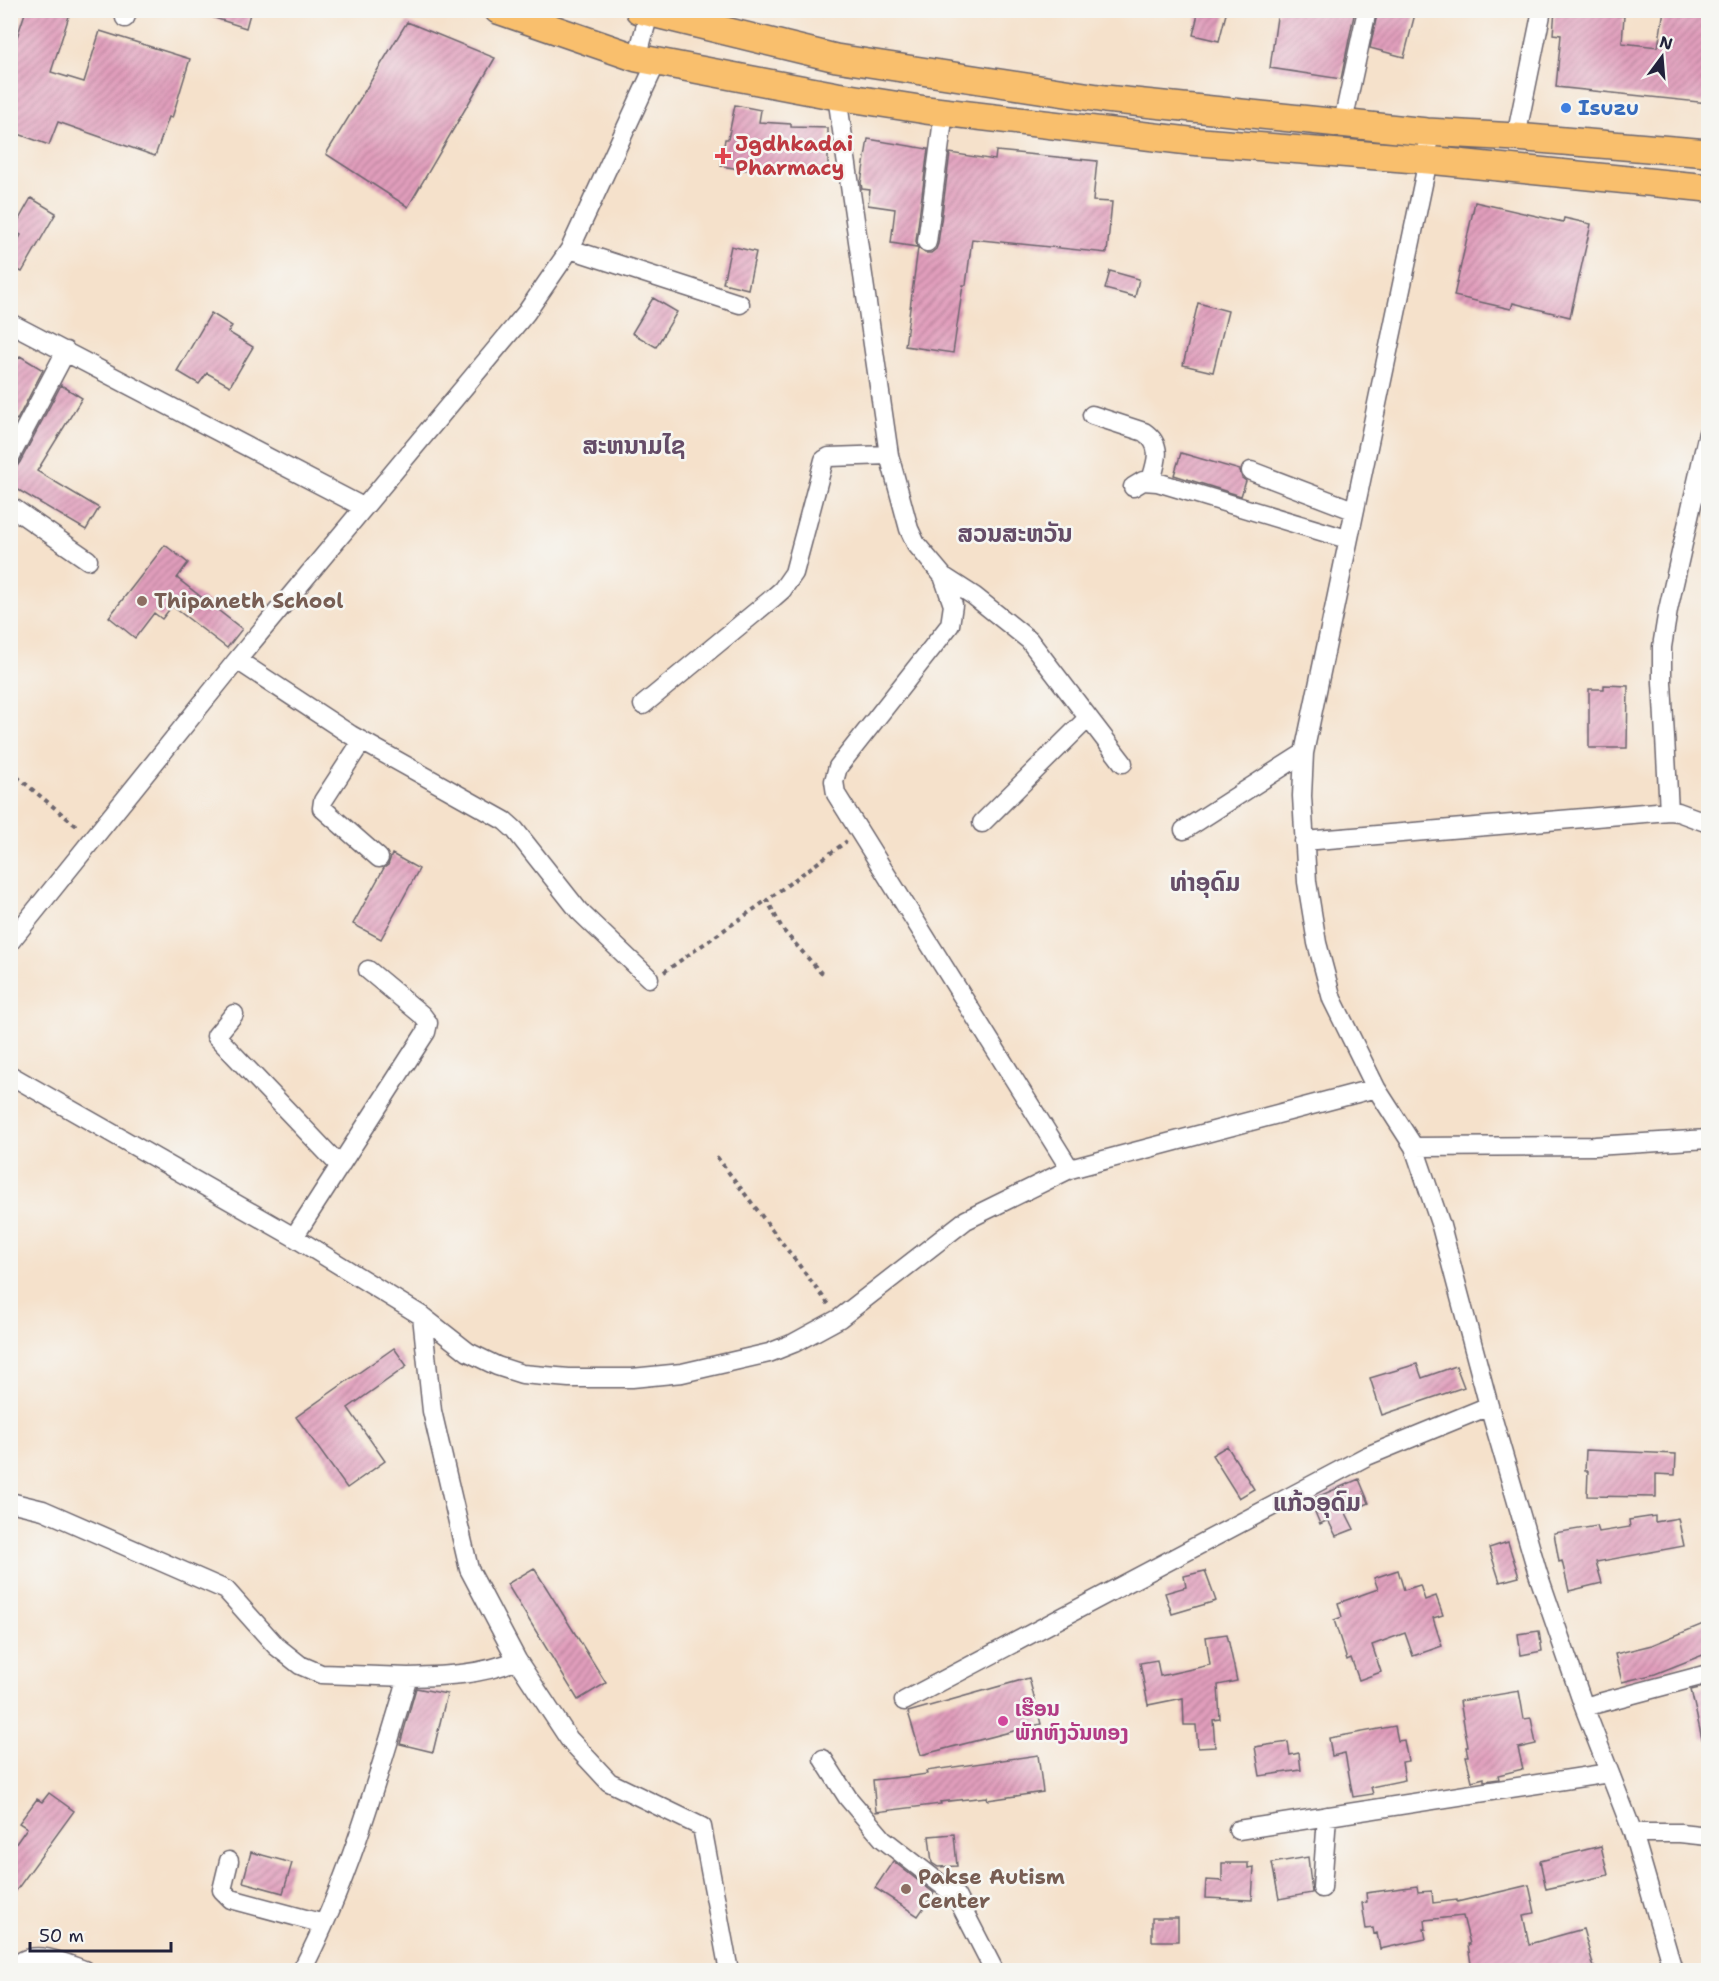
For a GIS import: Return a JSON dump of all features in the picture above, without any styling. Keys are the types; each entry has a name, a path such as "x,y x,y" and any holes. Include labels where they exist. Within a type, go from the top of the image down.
{"highway":[{"path":"498,10 647,60 837,96 944,112 1189,141 1428,160 1708,188"},
{"path":"646,12 836,58 1105,99 1427,132 1708,153"}],"street":[{"path":"1343,122 1367,10"},
{"path":"1516,137 1542,10"},
{"path":"10,942 237,660 526,313 570,249 647,60 646,12"},
{"path":"837,96 889,455 909,529 916,544 943,576 974,596 1029,640 1123,763"},
{"path":"927,242 944,112"},
{"path":"1427,132 1428,160 1304,753 1302,796 1307,882 1317,943 1332,999 1376,1088 1414,1147 1441,1226 1489,1406 1538,1574 1584,1707 1633,1833 1673,1971"},
{"path":"570,249 740,304"},
{"path":"10,323 363,507"},
{"path":"10,457 66,351"},
{"path":"1092,415 1144,432 1154,440 1158,457 1142,484 1347,539"},
{"path":"1669,812 1662,647 1668,610 1708,433"},
{"path":"643,705 770,601 789,581 794,573 824,460 829,457 889,455"},
{"path":"1251,471 1353,510"},
{"path":"10,506 88,560"},
{"path":"943,576 953,605 950,625 838,767 834,780 836,794 1070,1169"},
{"path":"237,660 362,741 505,820 579,911 649,978"},
{"path":"982,824 1088,718"},
{"path":"362,741 323,801 322,808 379,858"},
{"path":"1184,830 1304,753"},
{"path":"1304,842 1669,812 1708,823"},
{"path":"294,1237 426,1032 428,1023 422,1015 368,970"},
{"path":"234,1014 216,1036 340,1166"},
{"path":"10,1075 294,1237 422,1316 468,1352 497,1366 522,1374 569,1378 632,1378 682,1373 743,1360 794,1343 840,1318 966,1220 1070,1169 1376,1088"},
{"path":"1414,1147 1595,1146 1708,1138"},
{"path":"422,1316 432,1411 469,1569 517,1660 569,1739 609,1782 702,1827 730,1971"},
{"path":"904,1701 1367,1456 1489,1406"},
{"path":"10,1502 43,1510 226,1590 276,1646 310,1671 321,1674 408,1677 455,1676 502,1667 517,1660"},
{"path":"1584,1707 1708,1674"},
{"path":"302,1971 324,1924 367,1811 408,1677"},
{"path":"823,1759 848,1798 883,1839 956,1896 994,1971"},
{"path":"1238,1830 1609,1773"},
{"path":"1322,1888 1328,1816"},
{"path":"1633,1833 1680,1833 1708,1836"},
{"path":"229,1861 222,1890 231,1899 324,1924"},
{"path":"14,1971 17,1965 38,1957 48,1958 84,1971"}],"path":[{"path":"10,771 94,839"},
{"path":"649,978 655,979 860,831"},
{"path":"767,900 783,930 822,974"},
{"path":"717,1157 840,1318"}],"building":[{"path":"26,10 71,10 51,72 84,82 100,31 190,59 172,118 169,117 155,156 58,122 49,145 10,131 10,58"},
{"path":"203,10 251,10 246,28 202,14"},
{"path":"1199,10 1227,10 1219,41 1193,35"},
{"path":"1278,10 1355,10 1341,79 1270,68"},
{"path":"1378,10 1416,10 1404,57 1370,48"},
{"path":"1555,10 1624,16 1622,43 1658,47 1664,10 1708,10 1705,54 1708,54 1708,103 1556,87 1561,35 1553,34"},
{"path":"407,22 495,58 408,207 326,154"},
{"path":"735,105 761,110 759,122 791,124 791,127 828,128 828,171 754,166 753,171 721,166 725,139 728,139"},
{"path":"868,139 928,149 917,247 891,243 895,209 868,205 870,190 862,189 861,183"},
{"path":"996,151 1097,161 1093,201 1112,202 1107,253 972,239 953,353 905,346 918,248 925,253 931,253 938,244 950,153 995,160"},
{"path":"31,198 56,213 22,272 10,266 10,254 21,235 13,230"},
{"path":"1475,202 1563,222 1564,218 1591,224 1570,317 1513,303 1511,309 1454,296"},
{"path":"731,246 756,252 748,289 723,283"},
{"path":"1110,271 1139,279 1135,297 1105,289"},
{"path":"653,298 677,312 656,347 632,333"},
{"path":"1198,303 1228,311 1213,372 1183,365"},
{"path":"211,313 232,326 228,332 253,347 230,386 207,373 199,384 177,371"},
{"path":"20,356 43,370 17,420 10,416 10,371"},
{"path":"61,385 82,398 37,471 99,508 86,530 10,485 10,476 20,462"},
{"path":"1181,453 1240,470 1242,478 1246,481 1241,496 1174,475"},
{"path":"165,545 188,563 177,578 242,629 227,648 172,606 162,619 154,613 135,638 109,617"},
{"path":"1604,685 1628,686 1627,748 1589,748 1589,689 1604,689"},
{"path":"392,854 419,869 381,939 353,924 384,868 388,865"},
{"path":"394,1348 407,1366 348,1408 385,1461 347,1488 296,1417"},
{"path":"1417,1364 1422,1378 1456,1366 1464,1387 1382,1415 1370,1378"},
{"path":"1227,1446 1254,1489 1239,1498 1212,1455"},
{"path":"1586,1450 1676,1454 1675,1475 1656,1474 1656,1497 1587,1496"},
{"path":"1359,1479 1369,1503 1346,1513 1354,1529 1336,1536 1328,1520 1320,1524 1310,1500"},
{"path":"1655,1516 1655,1522 1678,1518 1684,1546 1596,1562 1602,1583 1569,1591 1562,1561 1559,1562 1554,1533 1597,1526 1599,1532 1630,1527 1629,1520"},
{"path":"1508,1542 1519,1577 1500,1582 1489,1548"},
{"path":"534,1568 606,1683 578,1700 507,1584"},
{"path":"1398,1570 1404,1590 1420,1585 1425,1600 1436,1596 1443,1615 1433,1618 1442,1646 1413,1656 1405,1633 1372,1645 1381,1672 1359,1680 1351,1658 1347,1660 1334,1620 1342,1617 1338,1603 1378,1589 1374,1578"},
{"path":"1205,1571 1216,1601 1172,1614 1165,1593 1186,1587 1184,1576"},
{"path":"1708,1622 1708,1653 1655,1674 1622,1682 1615,1654 1652,1645"},
{"path":"1539,1631 1542,1651 1521,1655 1518,1634"},
{"path":"1227,1634 1237,1681 1218,1685 1220,1719 1213,1720 1215,1747 1198,1748 1196,1725 1184,1725 1183,1698 1148,1705 1140,1663 1157,1660 1160,1676 1210,1665 1206,1637"},
{"path":"1029,1678 1041,1724 921,1755 908,1712"},
{"path":"1708,1686 1708,1739 1702,1739 1691,1690"},
{"path":"416,1688 447,1694 433,1752 400,1744"},
{"path":"1519,1691 1524,1719 1531,1718 1536,1744 1518,1748 1523,1769 1498,1775 1499,1779 1484,1781 1484,1778 1472,1781 1466,1756 1468,1756 1466,1747 1468,1747 1460,1701"},
{"path":"1395,1726 1398,1741 1404,1740 1408,1761 1402,1762 1405,1780 1371,1787 1373,1794 1353,1797 1345,1753 1332,1756 1329,1738"},
{"path":"1288,1742 1290,1755 1299,1753 1301,1770 1260,1776 1255,1747"},
{"path":"1038,1755 1043,1792 988,1800 987,1797 940,1802 941,1804 876,1812 873,1780 927,1774 926,1771"},
{"path":"49,1793 74,1811 10,1899 10,1852 27,1828 19,1823 37,1799 42,1802"},
{"path":"954,1834 957,1866 938,1867 932,1863 929,1836"},
{"path":"1601,1846 1608,1875 1546,1889 1540,1861"},
{"path":"251,1852 292,1863 283,1893 243,1882"},
{"path":"1308,1857 1312,1893 1279,1899 1272,1863"},
{"name":"Pakse Autism Center","path":"893,1861 934,1893 918,1916 875,1888"},
{"path":"1222,1863 1248,1863 1248,1868 1254,1867 1252,1900 1205,1898 1206,1880 1222,1881"},
{"path":"1529,1885 1535,1913 1523,1915 1529,1944 1583,1929 1595,1971 1472,1971 1468,1944 1470,1944 1463,1916 1425,1920 1426,1939 1380,1949 1377,1933 1374,1934 1373,1928 1366,1929 1362,1903 1367,1902 1366,1893 1417,1886 1418,1892 1432,1891 1433,1903 1457,1900 1457,1902"},
{"path":"1152,1918 1178,1918 1178,1941 1152,1941"}],"place":[{"name":"Isuzu","path":"1566,108"},
{"name":"Jgdhkadai Pharmacy","path":"723,156"},
{"name":"Thipaneth School","path":"142,601"},
{"name":"ເຮືອນ ພັກຫົງວັນທອງ","path":"1003,1721"},
{"name":"Pakse Autism Center","path":"906,1889"}],"district":[{"name":"ສະຫນາມໄຊ","path":"634,446"},
{"name":"ສວນສະຫວັນ","path":"1015,534"},
{"name":"ທ່າອຸດົມ","path":"1205,883"},
{"name":"ແກ້ວອຸດົມ","path":"1317,1503"}]}
